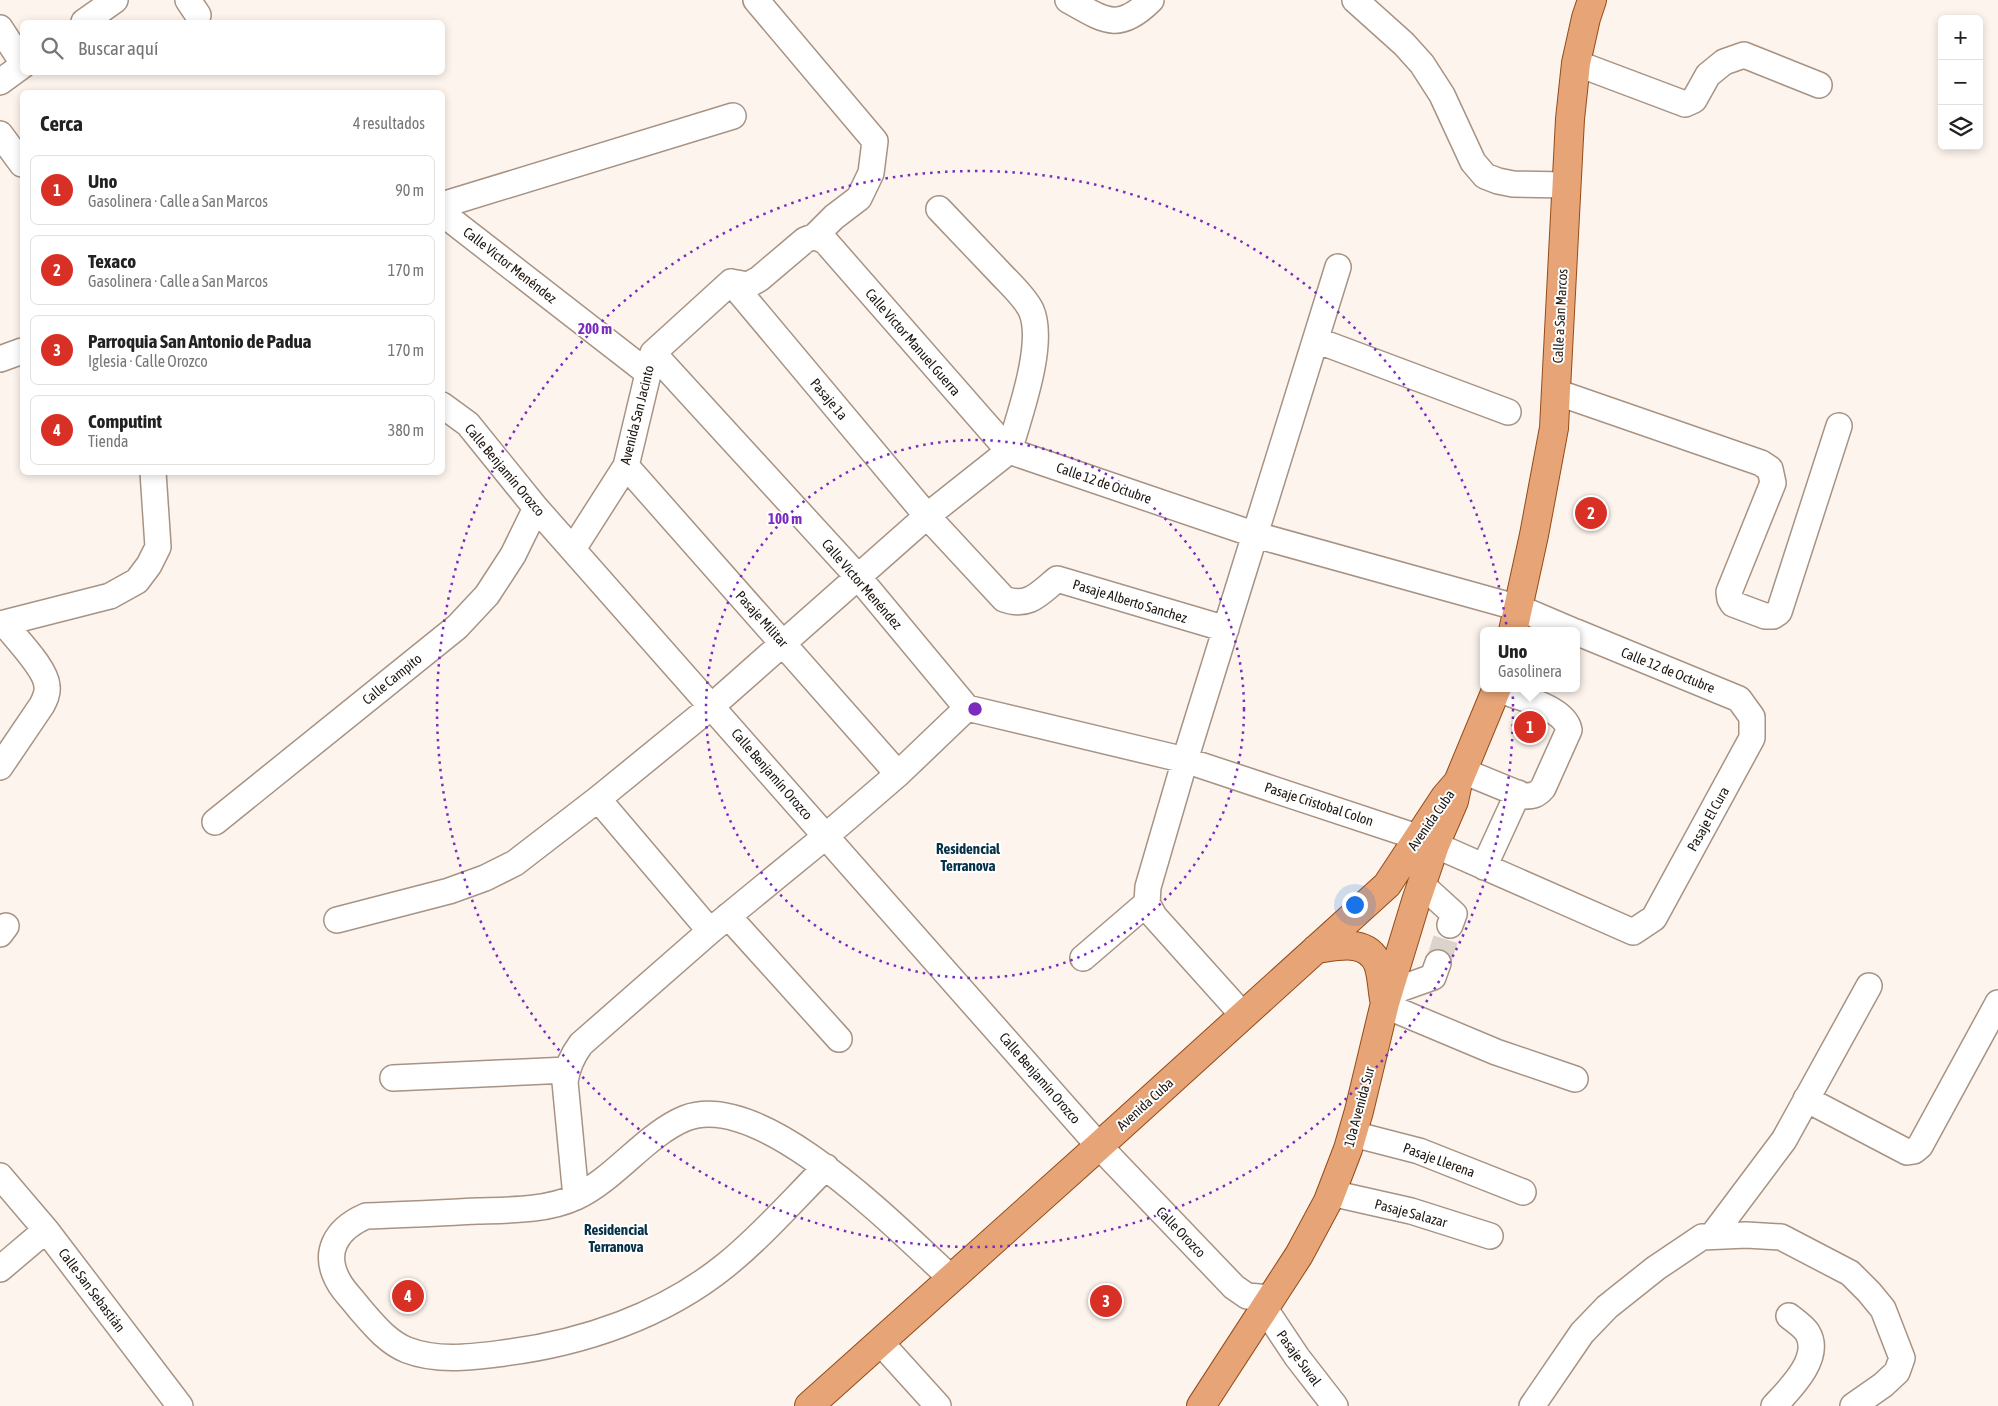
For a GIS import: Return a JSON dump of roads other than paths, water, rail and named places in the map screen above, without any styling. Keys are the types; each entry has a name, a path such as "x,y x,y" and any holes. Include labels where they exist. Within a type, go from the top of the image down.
{"main road":[{"name":"Calle a San Marcos","path":"1516,620 1554,428 1570,119 1576,63 1592,0"},
{"path":"1461,777 1496,692"},
{"name":"Avenida Cuba","path":"809,1406 1386,885 1426,841 1445,797 1461,777"},
{"name":"10a Avenida Sur","path":"1201,1406 1299,1255 1331,1193 1353,1134 1386,1000 1421,884 1426,841"},
{"path":"1316,949 1345,944 1364,948 1378,964 1386,1000"}],"street":[{"path":"731,282 748,285 759,280 805,240 815,236 834,217 859,198 871,173 875,141 756,0"},
{"path":"1068,0 1103,20 1118,20 1129,18 1139,12 1151,0"},
{"path":"1355,0 1404,44 1422,64 1442,95 1473,162 1485,176 1513,184 1567,185"},
{"path":"0,28 20,61"},
{"path":"1576,63 1685,104 1694,100 1708,75 1724,62 1744,56 1819,85"},
{"path":"0,82 20,66"},
{"path":"445,204 733,116"},
{"path":"0,134 20,161"},
{"path":"336,920 449,892 515,863 598,799 712,706 928,516 1009,451 1028,384 1036,344 1031,310 1019,294 939,209"},
{"name":"Calle Victor Menéndez","path":"445,215 650,363 858,578 967,708"},
{"name":"Calle Victor Manuel Guerra","path":"815,236 826,242 1009,451"},
{"path":"1243,1015 1154,916 1147,903 1148,887 1185,760 1338,267"},
{"name":"Avenida San Jacinto","path":"573,549 626,466 650,363 731,282"},
{"name":"Pasaje 1a","path":"731,282 928,516"},
{"path":"1316,340 1508,412"},
{"path":"0,359 20,351"},
{"path":"1556,392 1761,463 1770,469 1773,483 1730,592 1730,599 1733,604 1765,616 1772,616 1779,612 1839,426"},
{"name":"Calle Benjamín Orozco","path":"445,408 468,424 536,508 1099,1146"},
{"name":"Calle 12 de Octubre","path":"1009,451 1256,535 1516,620 1554,627"},
{"name":"Pasaje Militar","path":"626,466 898,774"},
{"path":"0,767 42,705 46,696 47,686 45,677 39,668 2,625 110,596 137,581 149,565 158,547 153,475"},
{"name":"Calle Campito","path":"215,822 457,627 487,595 513,555 536,508"},
{"name":"Pasaje Alberto Sanchez","path":"928,516 1004,599 1014,603 1028,601 1057,580 1226,630"},
{"name":"Calle 12 de Octubre","path":"1580,633 1739,699 1752,717"},
{"path":"1461,777 1524,796 1532,796 1543,788 1569,730 1568,723 1560,714 1546,707 1505,692"},
{"path":"576,1197 566,1082 567,1070 572,1057 581,1044 719,923 826,836 898,774 967,708"},
{"name":"Pasaje Cristobal Colon","path":"967,708 1185,760 1426,841 1633,932 1654,918"},
{"name":"Pasaje El Cura","path":"1654,918 1752,738 1752,717"},
{"path":"1484,867 1518,793"},
{"path":"598,799 719,923 839,1039"},
{"path":"1421,884 1454,914 1450,925"},
{"path":"1083,958 1147,903"},
{"path":"1386,1000 1433,976 1438,963"},
{"path":"1712,1236 1784,1140 1869,986"},
{"path":"1386,1000 1496,1052 1575,1079"},
{"path":"1806,1099 1908,1152 1914,1151 1920,1146 1998,1003"},
{"path":"393,1078 567,1070"},
{"path":"826,1167 726,1265 671,1303 606,1330 535,1349 464,1358 430,1355 407,1350 389,1339 372,1324 340,1284 333,1268 330,1253 344,1228 366,1216 518,1210 552,1204 576,1197 599,1182 670,1126 688,1118 704,1115 745,1120 782,1138 826,1167 951,1278"},
{"name":"Pasaje Llerena","path":"1353,1134 1418,1151 1523,1192"},
{"name":"Calle Orozco","path":"1099,1146 1234,1288 1247,1296 1268,1303"},
{"name":"Calle San Sebastián","path":"0,1176 46,1230 180,1406"},
{"name":"Pasaje Salazar","path":"1331,1193 1411,1211 1490,1236"},
{"path":"0,1269 46,1230"},
{"path":"1532,1406 1582,1333 1607,1306 1656,1268 1702,1237 1746,1235 1781,1237 1850,1273 1883,1309 1902,1358 1897,1372 1883,1385 1853,1406"},
{"name":"Pasaje Suval","path":"1268,1303 1298,1357 1335,1406"},
{"path":"1774,1406 1797,1382 1812,1354 1807,1332 1789,1316"},
{"path":"881,1343 938,1406"}],"tunnel":[{"path":"1438,963 1450,925"}],"place":[{"name":"Texaco","path":"1591,513"},
{"name":"Uno","path":"1530,727"},
{"name":"Computint","path":"408,1296"},
{"name":"Parroquia San Antonio de Padua","path":"1106,1301"}],"district":[{"name":"Residencial Terranova","path":"968,858"},
{"name":"Residencial Terranova","path":"616,1238"}]}
